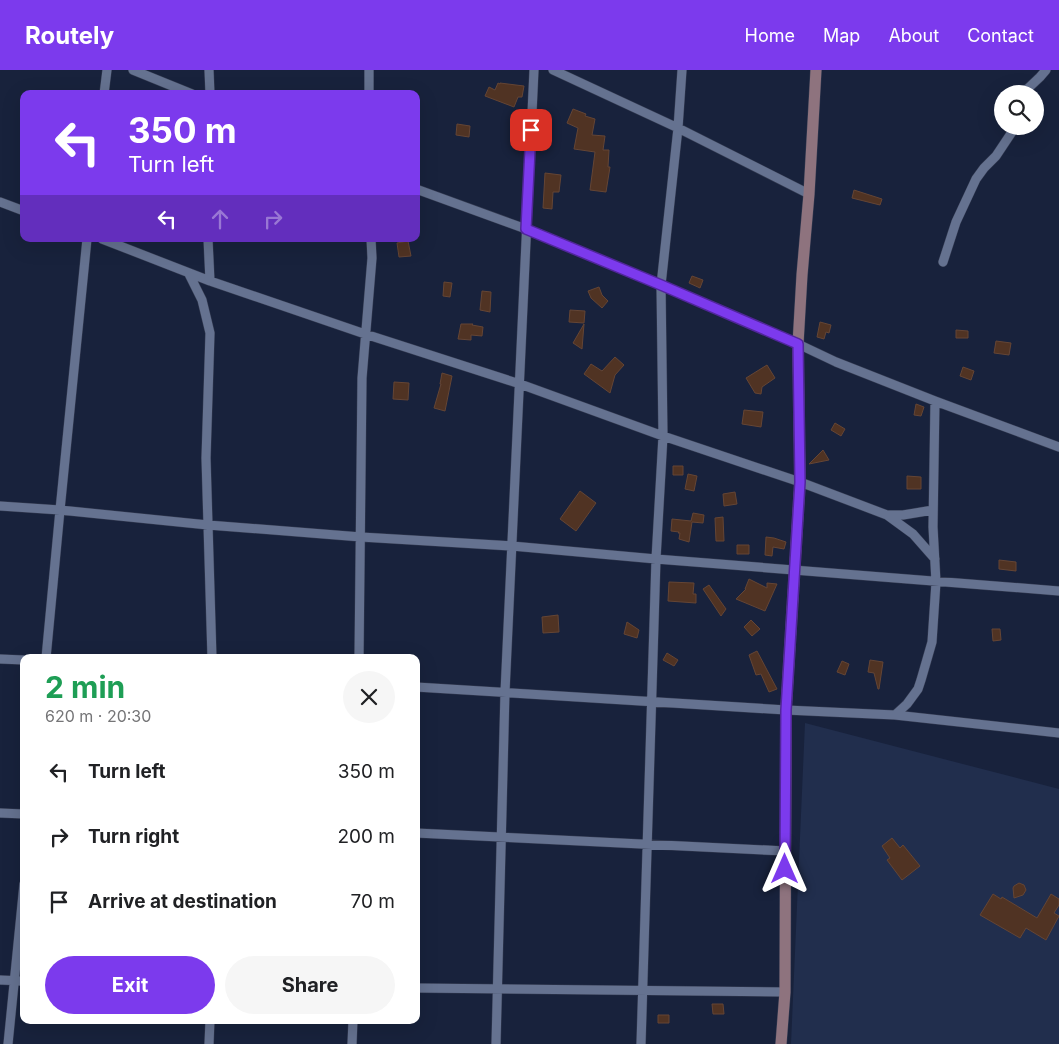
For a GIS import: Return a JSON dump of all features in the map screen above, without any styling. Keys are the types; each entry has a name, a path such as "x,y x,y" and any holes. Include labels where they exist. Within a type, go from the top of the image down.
{"street":[{"path":"104,90 107,70"},
{"path":"132,70 182,90"},
{"path":"209,70 210,90"},
{"path":"369,90 370,70"},
{"path":"496,1044 506,692 534,70"},
{"path":"553,70 678,128 809,194"},
{"path":"641,1044 648,845 650,702 663,436 661,285 678,128 682,70"},
{"path":"781,1044 785,992 786,710 800,482 798,344 816,70"},
{"path":"1032,85 1046,70"},
{"path":"943,262 956,222 976,179 996,156 1010,135"},
{"path":"420,189 526,229 661,285 836,362 935,402 1059,447"},
{"path":"0,202 20,210"},
{"path":"46,654 87,242"},
{"path":"109,242 189,274 520,384 663,436 800,482 887,515 913,534 935,559"},
{"path":"208,242 210,281"},
{"path":"359,654 362,378 372,258 371,242"},
{"path":"189,274 202,300 210,333 206,458 212,654"},
{"path":"896,715 918,689 932,642 936,582 933,510 935,402"},
{"path":"0,506 208,525 512,546 1059,591"},
{"path":"887,515 903,515 933,510"},
{"path":"0,659 20,660"},
{"path":"420,687 896,715 1059,733"},
{"path":"0,813 20,814"},
{"path":"420,834 785,851"},
{"path":"8,1044 19,980 20,961"},
{"path":"0,980 19,980"},
{"path":"420,988 785,992"},
{"path":"208,1044 210,1024"},
{"path":"352,1044 353,1024"}],"shaded area":[{"path":"805,723 1059,789 1059,1044 791,1044"}],"building":[{"path":"498,83 524,86 522,97 518,97 514,107 485,96 489,87 495,90"},
{"path":"573,109 595,119 592,135 605,136 603,150 609,150 608,167 610,167 606,192 590,190 595,152 574,149 578,128 567,123"},
{"path":"457,124 470,126 469,137 456,135"},
{"path":"545,173 561,175 559,192 553,192 552,209 543,208"},
{"path":"854,190 882,199 880,205 852,198"},
{"path":"408,242 411,256 399,257 397,243"},
{"path":"692,276 703,280 700,288 689,283"},
{"path":"444,282 452,283 450,297 443,296"},
{"path":"599,287 602,295 608,301 602,308 591,298 588,291"},
{"path":"482,291 491,292 490,312 480,310"},
{"path":"570,310 585,311 584,323 569,322"},
{"path":"820,322 831,325 829,333 826,332 824,339 817,337"},
{"path":"461,324 473,324 483,327 482,336 471,335 471,340 458,339"},
{"path":"584,324 582,349 573,343"},
{"path":"956,330 968,331 968,338 956,338"},
{"path":"996,341 1011,343 1009,355 994,353"},
{"path":"615,357 624,365 615,375 610,393 584,374 591,364 602,371"},
{"path":"767,365 775,378 762,387 761,394 755,393 746,378"},
{"path":"963,367 974,371 971,380 960,376"},
{"path":"442,373 452,376 445,411 434,408"},
{"path":"394,382 409,383 408,400 393,399"},
{"path":"916,404 924,407 921,416 914,415"},
{"path":"744,410 763,412 761,427 742,424"},
{"path":"835,423 845,429 841,436 831,430"},
{"path":"823,450 829,460 809,464"},
{"path":"673,466 683,466 683,475 673,475"},
{"path":"688,474 697,476 694,491 685,489"},
{"path":"907,476 921,477 921,489 907,489"},
{"path":"580,491 596,503 576,531 560,519"},
{"path":"735,492 737,504 724,506 723,494"},
{"path":"693,513 704,515 703,523 692,522 689,542 679,539 679,532 671,531 672,519 691,521"},
{"path":"723,517 724,541 716,541 715,518"},
{"path":"766,537 786,542 784,549 773,547 772,556 765,555"},
{"path":"737,545 749,545 749,554 737,554"},
{"path":"999,560 1016,562 1016,571 999,569"},
{"path":"749,579 767,588 767,583 777,584 765,611 736,599 746,589"},
{"path":"669,582 694,583 693,594 696,594 696,603 668,601"},
{"path":"709,585 726,609 721,616 703,589"},
{"path":"558,615 559,632 543,633 542,617"},
{"path":"751,620 760,629 752,636 744,627"},
{"path":"627,622 639,630 637,638 624,634"},
{"path":"992,629 1000,629 1001,640 993,641"},
{"path":"757,651 777,689 769,692 761,674 756,675 749,655"},
{"path":"667,653 678,660 674,666 663,660"},
{"path":"870,660 883,662 879,689 874,673 868,672"},
{"path":"842,661 849,664 845,675 837,672"},
{"path":"892,838 900,848 903,845 920,866 902,880 887,860 890,858 882,846"},
{"path":"1019,883 1024,885 1026,890 1023,895 1014,898 1013,888"},
{"path":"993,894 1001,899 1002,897 1037,918 1051,894 1059,899 1059,905 1054,913 1059,916 1046,940 1026,928 1020,938 980,915"},
{"path":"712,1004 723,1004 724,1014 713,1014"},
{"path":"658,1015 669,1015 669,1023 658,1023"}],"route":[{"path":"531,130 526,229 798,344 800,482 786,710 785,869"}]}
